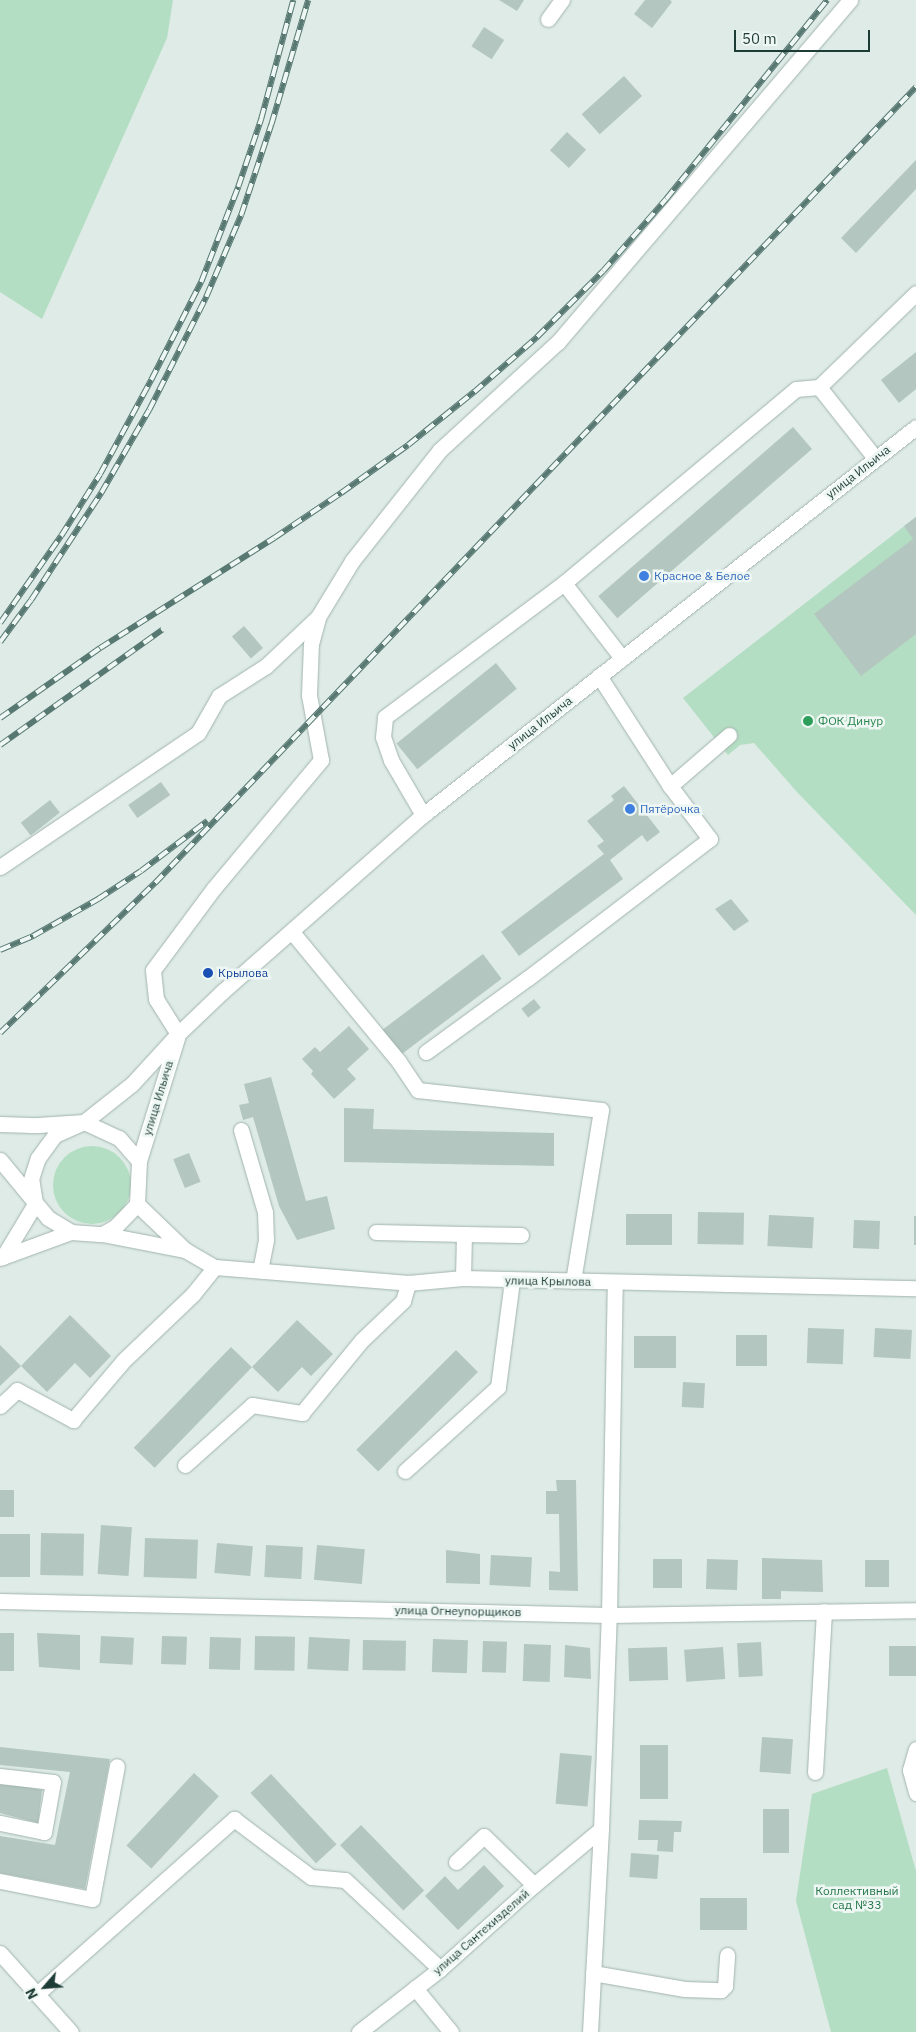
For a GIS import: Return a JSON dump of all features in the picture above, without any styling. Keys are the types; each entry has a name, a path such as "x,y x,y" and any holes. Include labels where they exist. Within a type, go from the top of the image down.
{"street":[{"path":"548,19 562,0"},
{"path":"0,867 198,733 219,696 266,666 318,617 352,561 440,450 558,342 850,0"},
{"path":"423,815 391,760 383,737 385,717 564,583 796,389 819,387 916,293"},
{"path":"819,387 875,458"},
{"name":"улица Ильича","path":"84,1122 132,1084 178,1034 423,815 875,458 916,428"},
{"path":"564,583 622,658"},
{"path":"178,1034 156,998 153,970 214,888 321,760 309,695 311,644 318,617"},
{"path":"426,1052 528,978 710,839 670,786 599,676"},
{"path":"670,786 729,736"},
{"path":"292,932 398,1062 418,1090 601,1110 573,1281"},
{"name":"улица Ильича","path":"139,1161 178,1034"},
{"path":"1,1258 35,1204 31,1179 38,1158 54,1135 84,1122"},
{"path":"0,1124 38,1125 84,1122 119,1138 139,1161 137,1204 115,1227 102,1234"},
{"path":"241,1130 265,1212 266,1240 260,1270"},
{"path":"0,1160 48,1218 71,1232"},
{"path":"137,1204 185,1250"},
{"path":"1,1258 71,1232 102,1234 185,1250"},
{"path":"376,1232 521,1235"},
{"path":"463,1278 464,1234"},
{"name":"улица Крылова","path":"185,1250 215,1267 408,1283 463,1278 512,1281 916,1288"},
{"path":"0,1406 17,1390 73,1420 122,1360 193,1294 215,1267"},
{"path":"405,1471 498,1387 512,1281"},
{"path":"184,1465 252,1405 302,1413 362,1340 403,1302 408,1283"},
{"path":"590,2032 601,1829 608,1615 614,1283"},
{"name":"улица Огнеупорщиков","path":"0,1600 608,1615 916,1610"},
{"path":"815,1772 824,1611"},
{"path":"916,1750 910,1770 916,1793"},
{"path":"0,1881 92,1899 117,1766"},
{"path":"0,1776 53,1782 44,1832 0,1823"},
{"path":"37,1994 234,1819 311,1877 345,1880 440,1969"},
{"name":"улица Сантехизделий","path":"359,2032 440,1969 534,1885 601,1829"},
{"path":"456,1862 484,1836 534,1885"},
{"path":"0,1953 71,2032"},
{"path":"593,1974 685,1989 721,1990 725,1986 727,1955"},
{"path":"415,1988 451,2032"}],"green space":[{"path":"0,0 173,0 167,38 42,319 0,292"},
{"name":"ФОК Динур","path":"916,517 916,915 797,792 754,743 740,745 728,755 683,698"},
{"path":"84,1146 100,1146 114,1152 125,1163 131,1177 131,1193 125,1207 114,1218 100,1224 84,1224 70,1218 59,1207 53,1193 53,1177 59,1163 70,1152"},
{"name":"Коллективный сад №33","path":"887,1768 916,1871 916,2032 831,2032 796,1901 812,1794"}],"building":[{"path":"499,0 524,0 517,11"},
{"path":"645,0 670,0 672,2 652,28 634,14"},
{"path":"484,27 504,40 492,59 471,46"},
{"path":"624,76 642,96 600,134 582,114"},
{"path":"567,132 586,150 569,168 550,150"},
{"path":"916,160 916,189 856,253 841,238"},
{"path":"916,352 916,389 899,403 881,380"},
{"path":"793,427 812,449 617,618 598,596"},
{"path":"916,517 916,634 861,676 814,614 913,539 904,526"},
{"path":"244,626 263,648 251,658 232,636"},
{"path":"496,663 517,689 417,769 397,744"},
{"path":"161,782 170,795 137,818 128,805"},
{"path":"624,786 660,832 647,842 642,835 610,860 623,879 519,956 501,932 604,854 597,846 604,841 587,821 614,800 611,796"},
{"path":"50,800 60,813 31,835 21,823"},
{"path":"731,899 749,921 734,931 715,909"},
{"path":"483,954 502,979 398,1057 379,1032"},
{"path":"534,999 541,1008 528,1018 521,1009"},
{"path":"349,1026 369,1049 347,1069 356,1079 334,1099 311,1074 313,1071 302,1059 315,1047 320,1052"},
{"path":"271,1077 306,1201 327,1196 335,1229 297,1240 279,1206 253,1117 243,1120 239,1105 249,1103 244,1084"},
{"path":"344,1108 374,1109 373,1129 554,1133 554,1166 344,1162"},
{"path":"189,1153 201,1182 185,1188 173,1159"},
{"path":"698,1212 744,1213 743,1245 697,1244"},
{"path":"626,1214 672,1214 672,1245 626,1245"},
{"path":"769,1215 814,1217 812,1248 767,1246"},
{"path":"914,1216 916,1216 916,1245 914,1245"},
{"path":"854,1220 880,1221 879,1249 853,1248"},
{"path":"70,1315 111,1356 90,1378 75,1363 47,1392 21,1366"},
{"path":"297,1320 333,1354 311,1376 302,1367 278,1392 252,1367"},
{"path":"808,1328 844,1329 843,1364 807,1363"},
{"path":"875,1328 912,1330 910,1359 873,1357"},
{"path":"736,1335 767,1335 767,1366 736,1366"},
{"path":"634,1336 676,1336 676,1368 634,1368"},
{"path":"0,1345 21,1366 0,1386"},
{"path":"231,1347 252,1367 155,1468 134,1448"},
{"path":"456,1350 478,1372 378,1472 356,1450"},
{"path":"683,1382 705,1383 704,1408 682,1407"},
{"path":"556,1480 576,1480 578,1591 549,1590 549,1571 560,1572 559,1514 546,1514 546,1491 557,1491"},
{"path":"0,1490 14,1490 14,1517 0,1517"},
{"path":"101,1525 132,1527 129,1576 98,1574"},
{"path":"41,1533 84,1534 83,1576 40,1575"},
{"path":"0,1534 30,1534 30,1577 0,1577"},
{"path":"145,1538 198,1540 197,1579 144,1577"},
{"path":"217,1543 253,1546 250,1576 214,1573"},
{"path":"266,1545 303,1547 301,1579 264,1577"},
{"path":"317,1545 365,1549 362,1584 314,1580"},
{"path":"446,1550 480,1554 480,1584 446,1583"},
{"path":"491,1555 532,1557 530,1587 489,1585"},
{"path":"762,1558 822,1560 823,1592 781,1591 781,1599 762,1599"},
{"path":"653,1559 682,1559 682,1588 653,1588"},
{"path":"707,1559 738,1560 737,1590 706,1589"},
{"path":"865,1560 889,1560 889,1587 865,1587"},
{"path":"0,1633 14,1633 14,1671 0,1671"},
{"path":"37,1633 80,1635 80,1670 39,1667"},
{"path":"101,1636 134,1638 133,1665 100,1663"},
{"path":"162,1636 187,1637 186,1665 161,1664"},
{"path":"255,1636 295,1637 294,1671 254,1670"},
{"path":"210,1637 241,1638 240,1670 209,1669"},
{"path":"309,1637 350,1639 348,1671 307,1669"},
{"path":"433,1639 468,1640 467,1673 432,1672"},
{"path":"363,1640 406,1641 405,1671 362,1670"},
{"path":"483,1641 507,1642 506,1673 482,1672"},
{"path":"761,1642 763,1676 739,1677 737,1643"},
{"path":"524,1644 551,1645 550,1682 523,1681"},
{"path":"565,1645 590,1648 591,1679 564,1677"},
{"path":"889,1646 916,1646 916,1676 889,1676"},
{"path":"667,1647 668,1680 629,1681 628,1648"},
{"path":"723,1647 725,1679 686,1682 684,1650"},
{"path":"762,1737 793,1739 790,1774 760,1772"},
{"path":"640,1745 668,1745 668,1799 640,1799"},
{"path":"0,1747 110,1759 85,1889 0,1873 0,1836 55,1845 70,1772 0,1765"},
{"path":"560,1753 592,1756 587,1807 556,1804"},
{"path":"194,1773 219,1796 151,1869 126,1845"},
{"path":"271,1774 336,1844 316,1863 251,1793"},
{"path":"0,1781 42,1790 38,1823 0,1813"},
{"path":"763,1809 789,1809 789,1853 763,1853"},
{"path":"639,1820 682,1821 681,1832 674,1832 673,1852 657,1851 658,1840 638,1840"},
{"path":"361,1825 424,1890 403,1911 340,1845"},
{"path":"631,1853 659,1855 657,1879 629,1877"},
{"path":"484,1865 504,1886 458,1930 425,1896 445,1876 458,1890"},
{"path":"700,1898 747,1898 747,1930 700,1930"}],"railway":[{"path":"0,623 61,536 100,474 201,282 238,187 261,119 293,0"},
{"path":"0,642 31,600 101,493 149,410 206,297 241,215 271,125 308,0"},
{"path":"0,718 100,648 274,538 341,493 408,445 474,392 537,337 603,271 666,199 827,0"},
{"path":"0,1033 155,883 916,87"},
{"path":"0,745 162,630"},
{"path":"0,950 33,936 98,899 141,871 207,821"}],"place":[{"name":"Красное & Белое","path":"644,576"},
{"name":"ФОК Динур","path":"808,721"},
{"name":"Пятёрочка","path":"630,809"},
{"name":"Крылова","path":"208,973"}]}
